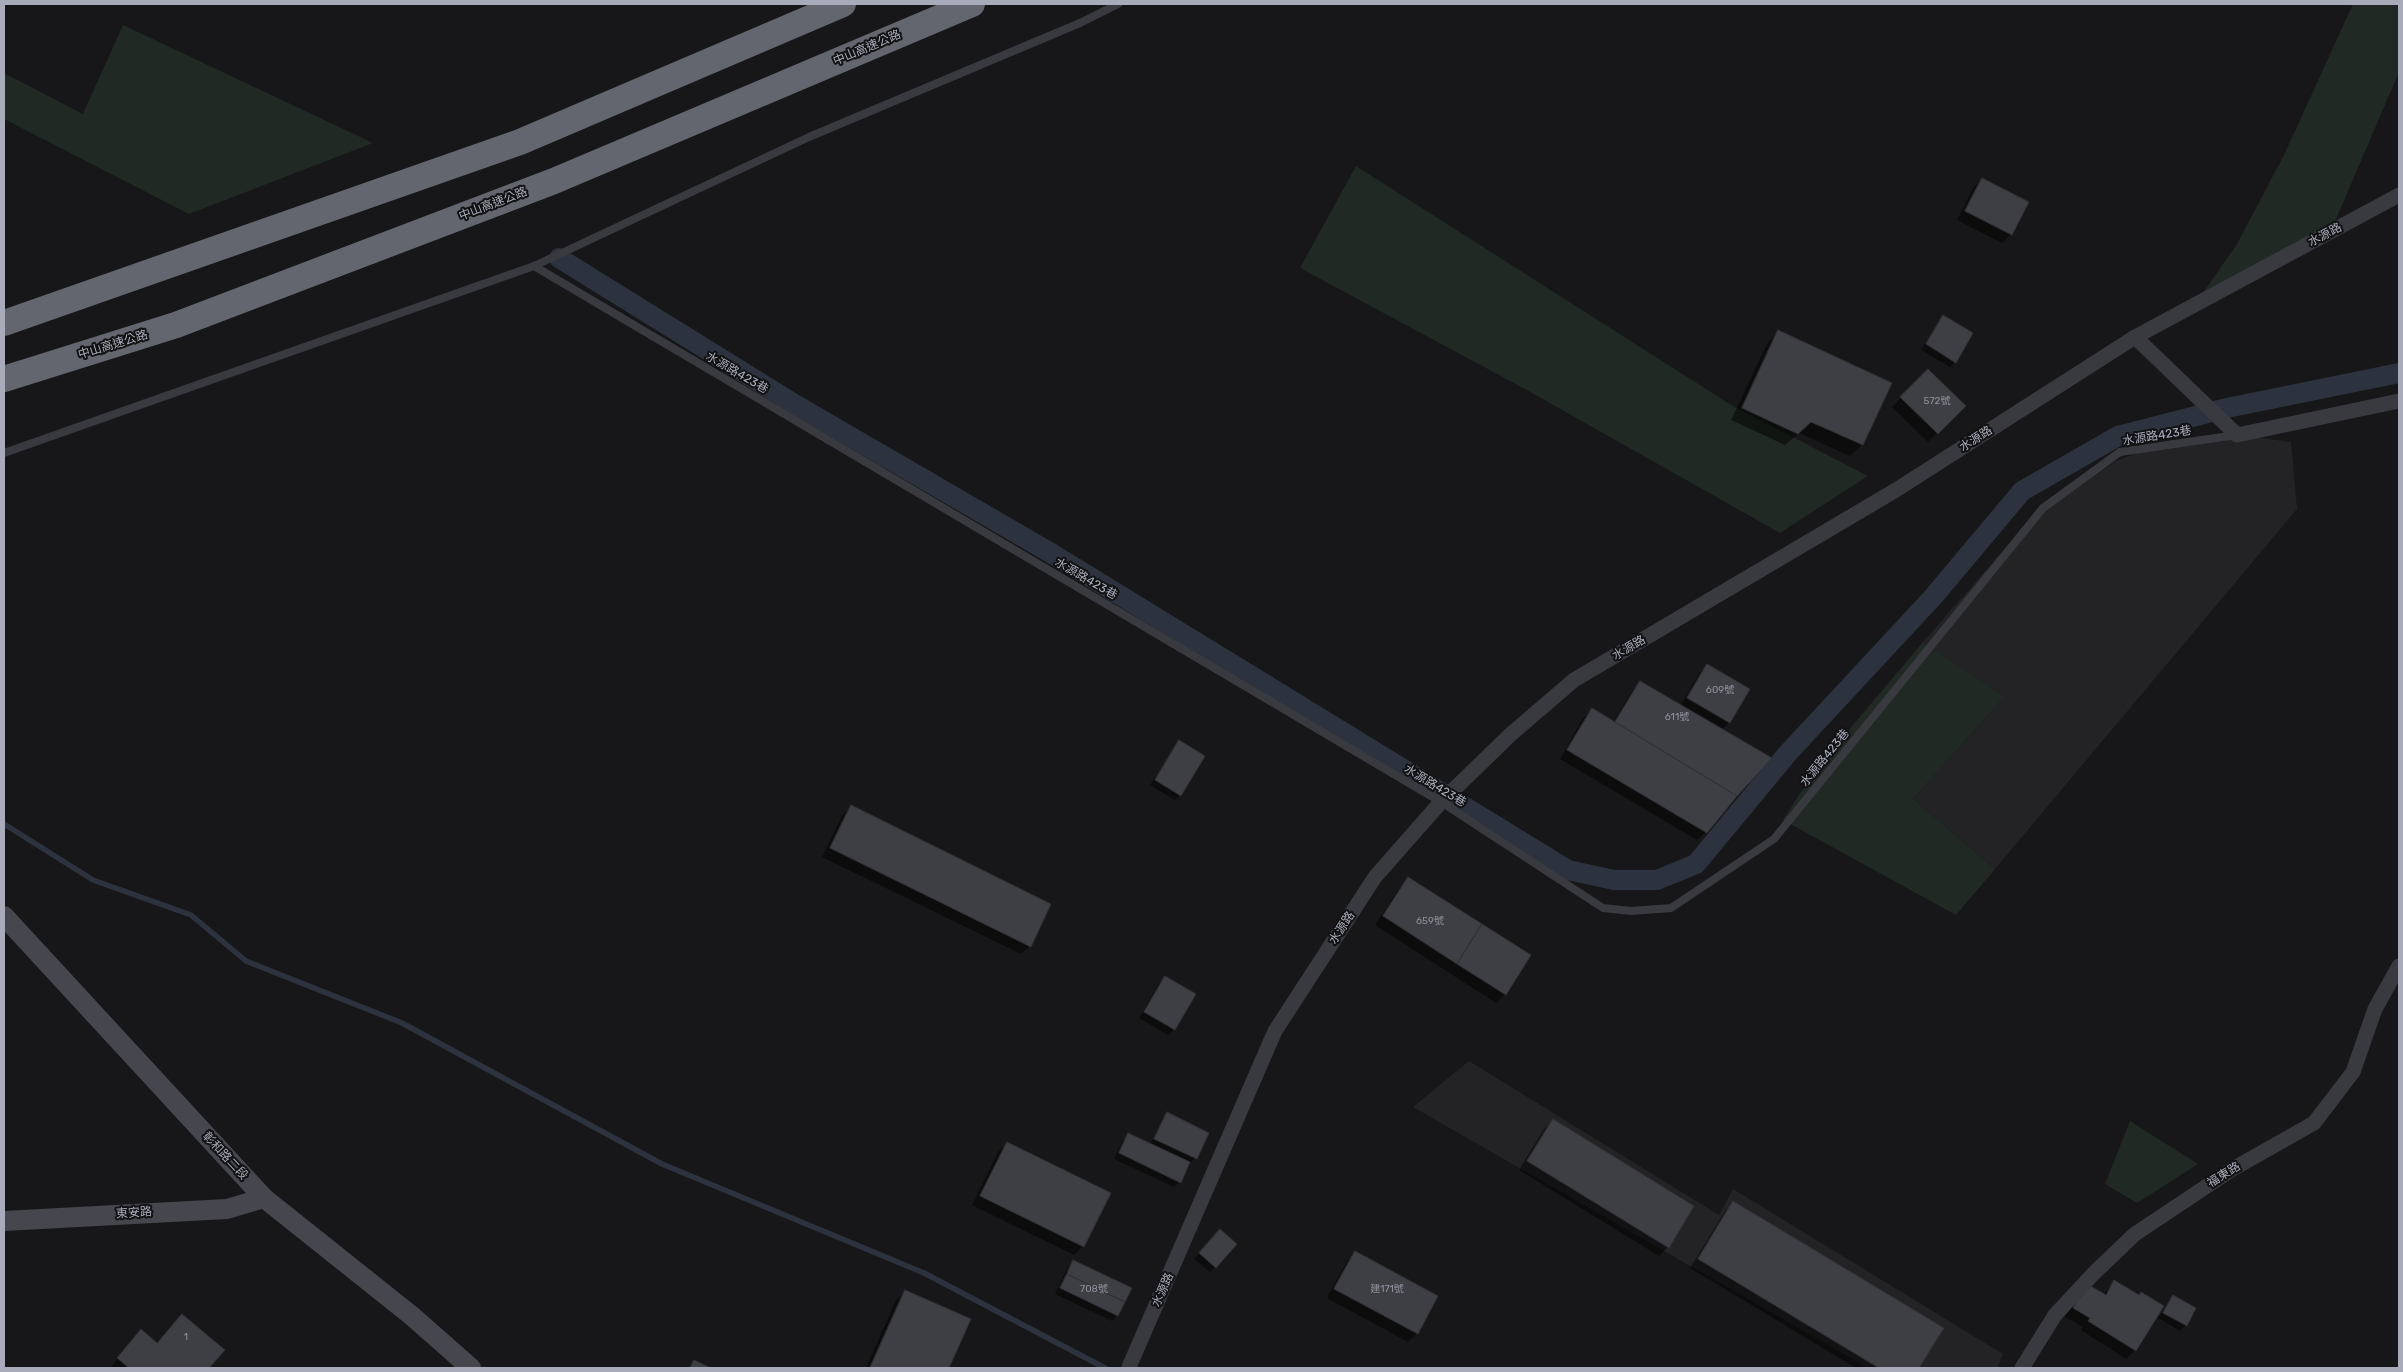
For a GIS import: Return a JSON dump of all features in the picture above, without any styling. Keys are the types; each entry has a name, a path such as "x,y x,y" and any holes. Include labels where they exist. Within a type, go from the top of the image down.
{"highway":[{"path":"4,323 520,142 843,4"},
{"name":"中山高速公路","path":"4,379 176,325 554,180 972,4"}],"street":[{"name":"水源路","path":"1129,1367 1275,1031 1375,877 1441,802 1510,735 1574,680 1896,490 2135,336 2399,195"},
{"path":"2135,336 2237,435 2399,400"},
{"name":"彰和路二段","path":"4,916 264,1198 412,1316 471,1368"},
{"name":"福東路","path":"2022,1368 2055,1315 2094,1273 2135,1234 2231,1170 2314,1123 2353,1072 2375,1009 2399,966"},
{"name":"東安路","path":"4,1221 227,1208 264,1198"}],"lane":[{"path":"4,453 534,266 809,137 1080,22 1118,4"},
{"name":"水源路423巷","path":"534,266 1441,802 1603,908 1631,911 1671,908 1774,839 2043,508 2120,452 2237,435"}],"shaded area":[{"path":"2353,4 2399,4 2399,72 2334,224 2198,300 2237,244 2284,155"},
{"path":"123,25 373,143 189,214 4,119 4,73 83,114"},
{"path":"1356,166 1731,405 1868,476 1780,533 1525,389 1300,268"},
{"path":"2247,436 2291,442 2297,509 1995,869 1913,799 2003,698 1923,642 2031,519 2116,461 2171,440"},
{"path":"1923,642 2004,697 1913,799 1995,869 1956,915 1783,820 1815,770"},
{"path":"1469,1061 1719,1215 1733,1189 2003,1354 1997,1368 1868,1368 1413,1107"},
{"path":"2130,1121 2198,1164 2137,1203 2105,1184"}],"building":[{"path":"1982,178 2029,202 2012,235 1965,211"},
{"path":"1943,315 1973,333 1956,363 1926,344"},
{"path":"1778,330 1892,383 1863,445 1811,422 1798,434 1742,408"},
{"path":"1928,369 1966,406 1938,434 1900,397"},
{"path":"1707,664 1750,689 1730,723 1687,698"},
{"path":"1640,681 1772,758 1737,796 1615,722"},
{"path":"1592,708 1737,796 1707,833 1567,750"},
{"path":"1179,740 1205,756 1181,796 1155,780"},
{"path":"851,805 1051,904 1031,947 830,848"},
{"path":"1408,877 1482,924 1457,964 1383,916"},
{"path":"1482,924 1531,955 1506,995 1457,964"},
{"path":"1165,976 1196,994 1175,1030 1144,1012"},
{"path":"1167,1112 1209,1133 1197,1159 1154,1139"},
{"path":"1553,1119 1694,1206 1669,1248 1527,1161"},
{"path":"1128,1133 1190,1162 1181,1183 1119,1153"},
{"path":"1007,1142 1111,1193 1084,1247 980,1196"},
{"path":"1733,1201 1944,1328 1919,1368 1879,1368 1698,1259"},
{"path":"1220,1229 1237,1244 1216,1268 1199,1253"},
{"path":"1355,1251 1438,1296 1418,1334 1334,1289"},
{"path":"1073,1260 1132,1288 1125,1302 1067,1274"},
{"path":"1067,1274 1125,1302 1118,1316 1060,1288"},
{"path":"2114,1280 2139,1295 2141,1292 2164,1306 2136,1351 2088,1321 2090,1318 2073,1308 2087,1284 2106,1295"},
{"path":"905,1290 971,1319 949,1368 870,1368"},
{"path":"2173,1295 2196,1308 2187,1326 2163,1313"},
{"path":"182,1314 225,1350 209,1368 129,1368 117,1358 141,1329 157,1343"},
{"path":"694,1360 711,1368 690,1368"}],"waterway":[{"path":"559,258 796,405 1056,556 1568,870 1614,880 1657,880 1696,864 1788,753 1933,597 2022,491 2118,436 2227,408 2399,373"},
{"path":"4,824 93,880 191,915 246,961 402,1023 662,1164 924,1273 1105,1368"}]}
